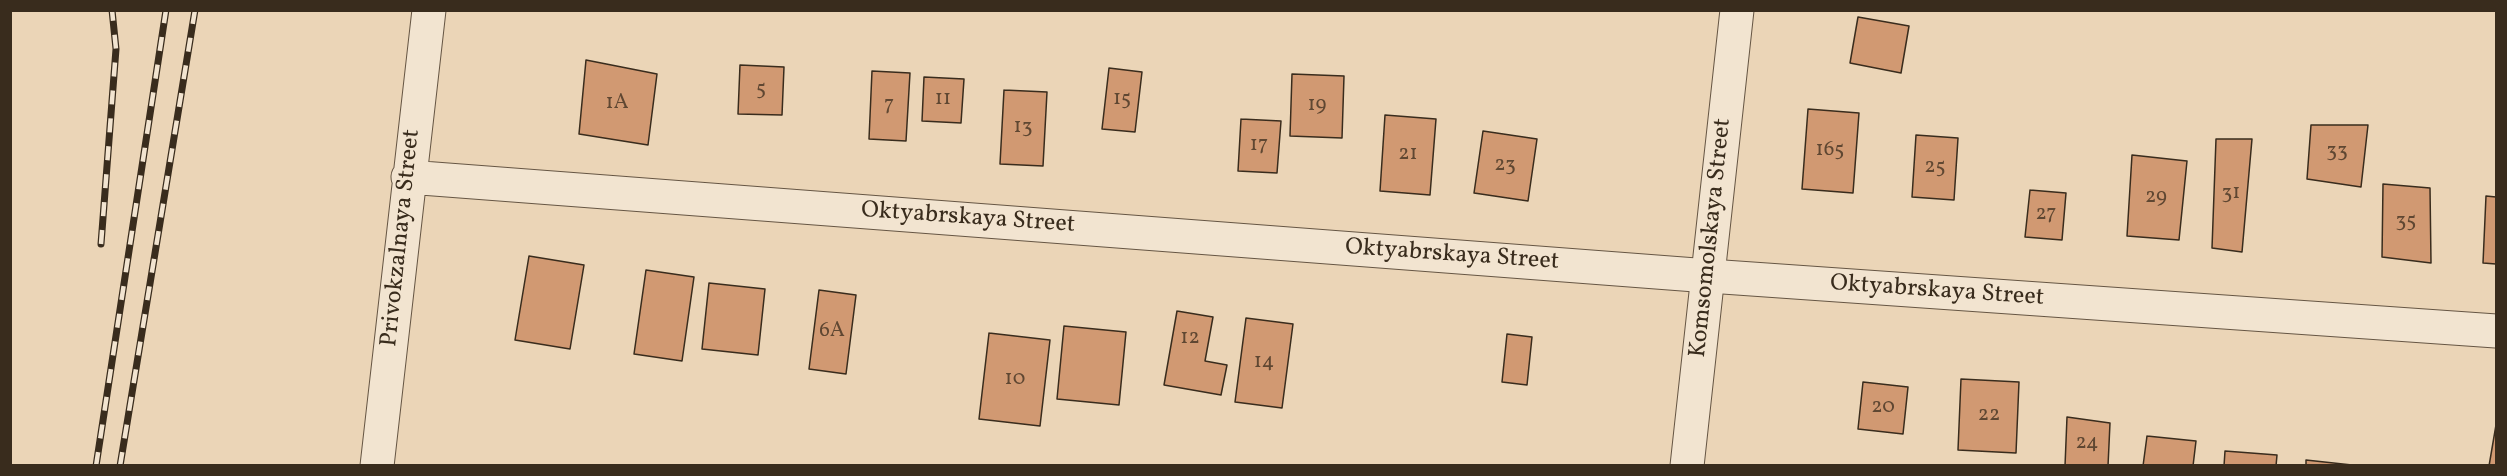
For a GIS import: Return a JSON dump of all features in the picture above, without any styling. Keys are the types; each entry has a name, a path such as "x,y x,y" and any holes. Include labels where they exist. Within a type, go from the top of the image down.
{"street":[{"name":"Privokzalnaya Street","path":"377,465 408,177 429,10"},
{"name":"Komsomolskaya Street","path":"1687,465 1737,10"},
{"name":"Oktyabrskaya Street","path":"408,177 1709,276 2496,331"}],"building":[{"path":"1858,17 1909,26 1901,73 1850,63"},
{"path":"586,60 657,74 648,145 579,134"},
{"path":"740,65 784,67 782,115 738,114"},
{"path":"1109,68 1142,72 1135,132 1102,129"},
{"path":"872,71 910,73 906,141 869,139"},
{"path":"1292,74 1344,76 1342,138 1290,136"},
{"path":"924,77 964,79 961,123 922,121"},
{"path":"1004,90 1047,92 1043,166 1000,164"},
{"path":"1808,109 1859,113 1853,193 1802,189"},
{"path":"1385,115 1436,119 1430,195 1380,191"},
{"path":"1241,119 1281,121 1277,173 1238,171"},
{"path":"2311,125 2368,125 2361,187 2307,179"},
{"path":"1483,131 1537,139 1528,201 1474,193"},
{"path":"1916,135 1958,138 1954,200 1912,197"},
{"path":"2216,139 2252,139 2242,252 2212,248"},
{"path":"2132,155 2187,161 2179,240 2127,236"},
{"path":"2383,184 2430,188 2431,263 2382,257"},
{"path":"2030,190 2066,193 2062,240 2025,237"},
{"path":"2486,196 2496,197 2496,264 2483,263"},
{"path":"529,256 584,265 570,349 515,340"},
{"path":"646,270 694,277 682,361 634,354"},
{"path":"709,283 765,289 758,355 702,349"},
{"path":"819,290 856,295 846,374 809,369"},
{"path":"1177,311 1213,317 1205,361 1227,365 1221,395 1164,385"},
{"path":"1246,318 1293,324 1282,408 1235,402"},
{"path":"1064,326 1126,332 1119,405 1057,399"},
{"path":"989,333 1050,340 1040,426 979,419"},
{"path":"1507,334 1532,337 1527,385 1502,382"},
{"path":"1961,379 2019,382 2016,453 1958,450"},
{"path":"1863,382 1908,387 1903,434 1858,429"},
{"path":"2067,417 2110,423 2108,466 2065,466"},
{"path":"2496,425 2496,466 2489,466"},
{"path":"2147,436 2196,441 2193,466 2143,466"},
{"path":"2225,451 2277,455 2276,466 2224,466"},
{"path":"2306,460 2352,465 2352,466 2306,466"}],"railway":[{"path":"101,244 116,49 112,10"},
{"path":"96,466 166,10"},
{"path":"120,466 195,10"}]}
